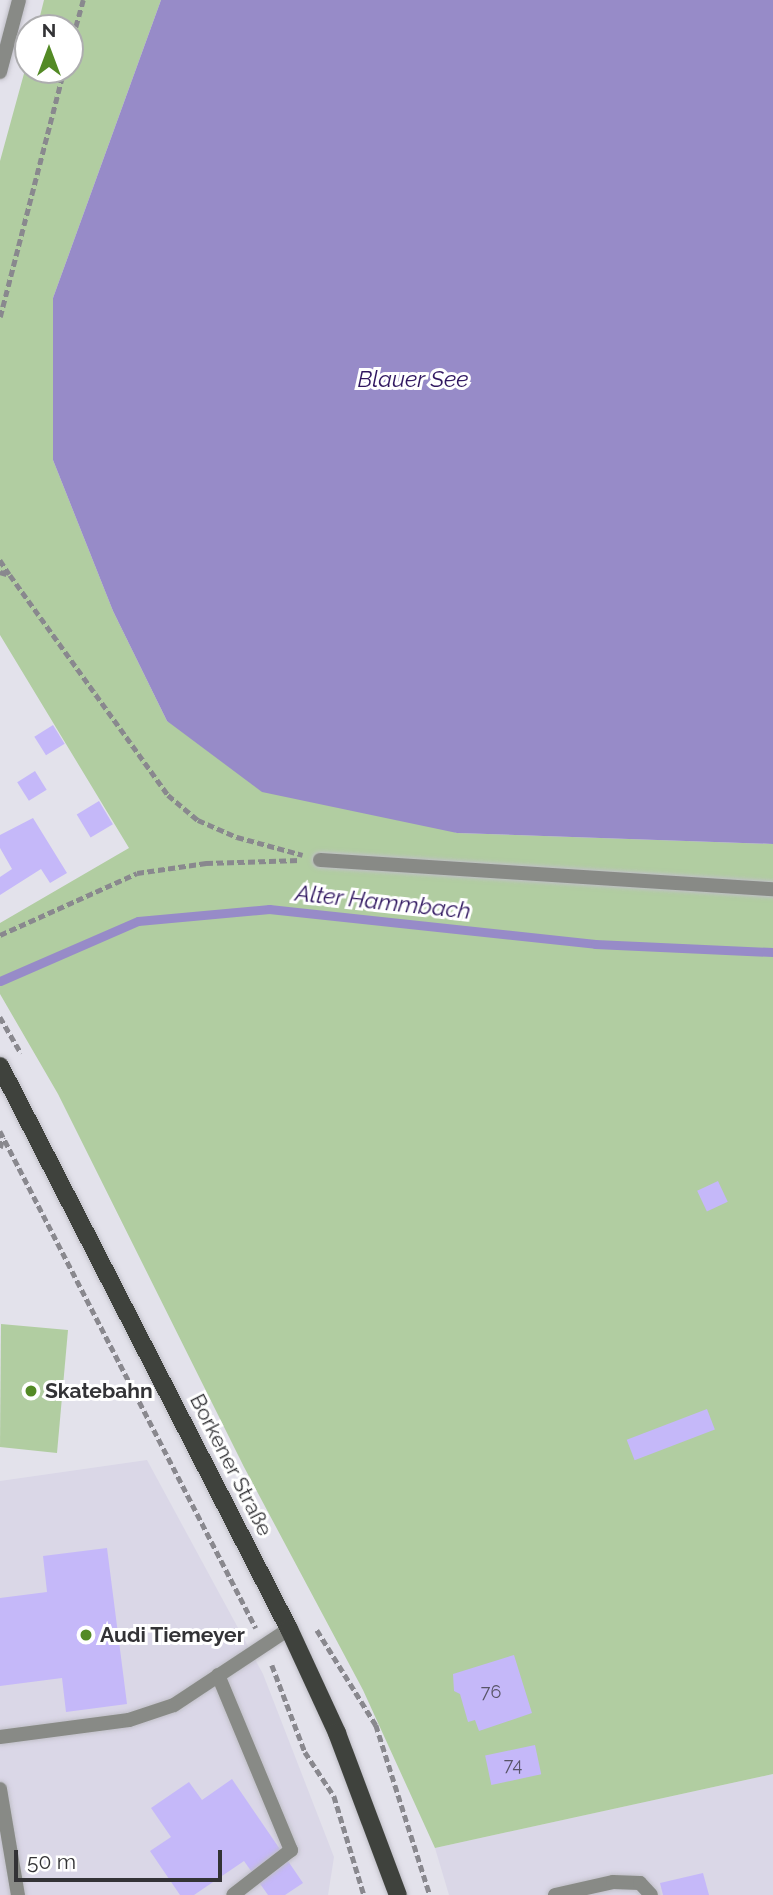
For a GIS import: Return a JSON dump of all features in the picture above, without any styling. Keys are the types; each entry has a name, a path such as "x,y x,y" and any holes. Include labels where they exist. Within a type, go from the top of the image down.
{"main road":[{"name":"Borkener Straße","path":"0,1066 289,1629 337,1733 398,1895"}],"street":[{"path":"0,72 19,0"},
{"path":"320,860 773,889"},
{"path":"0,1737 129,1720 174,1706 289,1629"},
{"path":"218,1675 291,1850 233,1895"},
{"path":"0,1789 18,1895"},
{"path":"555,1895 602,1890 640,1882 650,1895"}],"path":[{"path":"0,317 60,84"},
{"path":"0,560 168,795 198,820 237,837 320,860"},
{"path":"0,572 10,575"},
{"path":"0,935 137,873 206,863 320,860"},
{"path":"0,1017 20,1053"},
{"path":"0,1148 1,1135"},
{"path":"1,1135 264,1645 305,1752 334,1796 364,1895"}],"shaded area":[{"path":"147,1460 263,1674 334,1857 328,1895 0,1895 0,1481"},
{"path":"773,1774 773,1895 449,1895 435,1848"}],"green space":[{"path":"44,0 161,0 53,298 53,460 113,611 167,721 457,833 773,844 773,1774 435,1848 363,1690 244,1467 58,1094 0,994 0,923 129,848 0,635 0,161 21,84 84,84 84,14 40,14"},
{"name":"Skatebahn","path":"1,1324 68,1330 57,1453 0,1447"}],"water":[{"name":"Blauer See","path":"161,0 773,0 773,844 457,833 262,792 167,721 113,611 53,460 53,298"}],"building":[{"path":"53,725 65,744 46,755 34,737"},
{"path":"35,771 47,790 29,801 17,782"},
{"path":"99,801 113,824 91,838 77,814"},
{"path":"33,818 67,873 50,883 41,869 0,895 0,877 12,869 0,848 0,835"},
{"path":"718,1181 728,1202 707,1212 697,1191"},
{"path":"707,1409 715,1430 635,1460 627,1440"},
{"name":"Audi Tiemeyer","path":"107,1548 127,1704 66,1712 62,1678 0,1686 0,1598 47,1592 43,1556"},
{"path":"514,1655 532,1713 479,1731 475,1720 468,1722 460,1694 454,1691 453,1674"},
{"path":"535,1745 541,1774 491,1785 485,1756"},
{"path":"232,1779 303,1883 285,1895 268,1895 244,1861 194,1895 180,1895 150,1851 171,1837 151,1808 189,1782 202,1800"},
{"path":"703,1873 709,1895 663,1895 660,1883"}],"waterway":[{"name":"Alter Hammbach","path":"0,981 138,921 269,909 595,944 773,952"}],"place":[{"name":"Skatebahn","path":"31,1391"},
{"name":"Audi Tiemeyer","path":"86,1635"}]}
